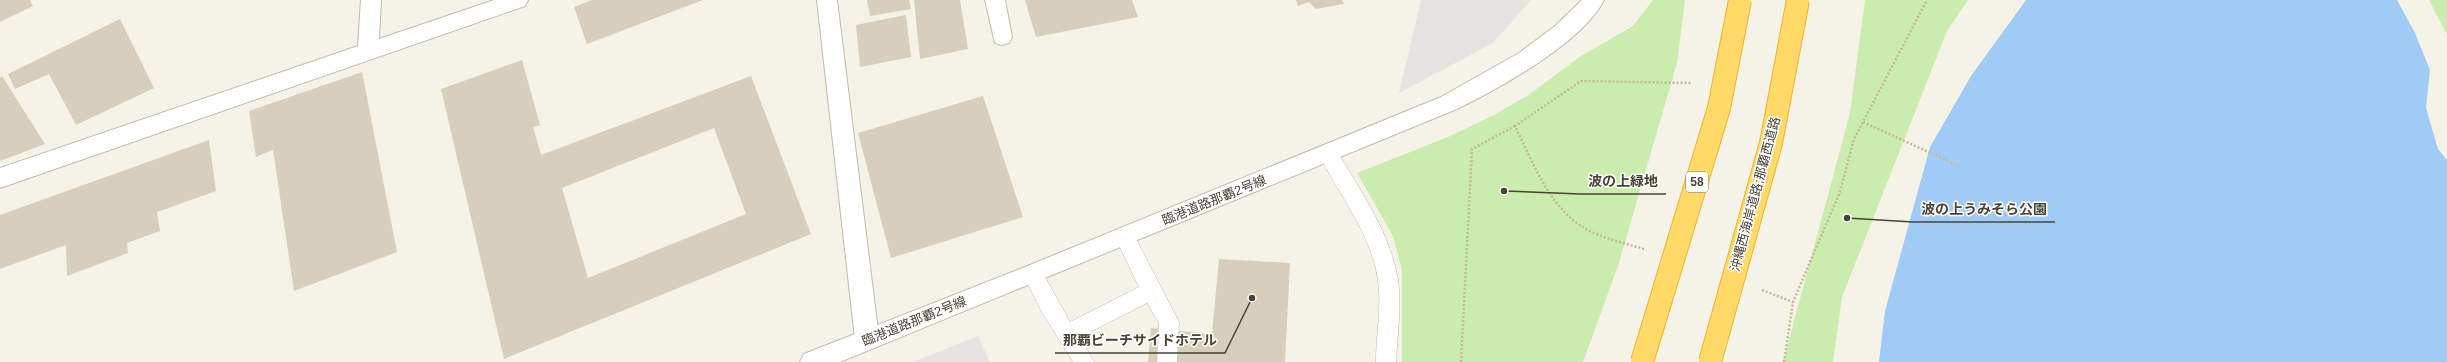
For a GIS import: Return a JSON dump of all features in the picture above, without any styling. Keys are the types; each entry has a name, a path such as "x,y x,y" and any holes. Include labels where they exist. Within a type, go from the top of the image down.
{"highway":[{"name":"58","path":"1642,362 1719,108 1740,0"},
{"name":"沖縄西海岸道路;那覇西道路","path":"1710,362 1771,143 1798,0"}],"street":[{"path":"368,53 371,0"},
{"path":"0,178 368,53 518,0"},
{"path":"827,0 867,339"},
{"path":"995,0 1002,37"},
{"name":"臨港道路那覇2号線","path":"812,362 1125,237 1449,103 1489,84 1524,62 1555,38 1594,0"}],"lane":[{"path":"1328,154 1368,223 1380,250 1388,280 1386,362"},
{"path":"1125,237 1151,291 1169,322 1167,362"},
{"path":"1033,274 1066,334 1084,362"},
{"path":"1066,334 1151,291"}],"path":[{"path":"1784,362 1793,302 1840,192 1854,139 1927,0"},
{"path":"1461,362 1472,149 1515,126 1581,81 1699,83"},
{"path":"1863,122 1958,166"},
{"path":"1515,126 1544,184 1554,200 1567,216 1584,228 1652,251"},
{"path":"1756,288 1793,302"}],"green space":[{"path":"1653,0 1685,0 1677,63 1618,266 1583,362 1402,362 1402,270 1393,236 1357,173 1448,137 1492,116 1527,96 1581,56 1633,26"},
{"path":"1865,0 1968,0 1947,31 1842,297 1833,362 1783,362 1850,113"},
{"path":"2429,0 2447,0 2447,35"}],"shaded area":[{"path":"1421,0 1531,0 1493,43 1399,93"},
{"path":"978,336 990,362 913,362"}],"water":[{"path":"2026,0 2397,0 2415,33 2430,70 2426,108 2438,149 2447,160 2447,362 1879,362 1885,311 1930,147 1971,76"}],"building":[{"path":"0,0 30,0 33,6 0,22"},
{"path":"592,0 703,0 587,44 574,7"},
{"path":"867,0 909,0 911,9 870,16"},
{"path":"914,0 960,0 968,49 920,59"},
{"path":"1025,0 1132,0 1138,17 1036,37"},
{"path":"1296,0 1342,0 1344,4 1316,9 1309,2 1298,6"},
{"path":"906,15 911,57 860,67 856,25"},
{"path":"120,19 154,88 76,125 49,74 15,89 8,74"},
{"path":"522,60 540,125 533,127 541,155 751,76 811,234 504,359 441,89","holes":["714,128 746,214 588,278 562,188"]},
{"path":"362,72 397,252 294,291 273,150 256,157 249,111"},
{"path":"2,76 45,144 0,161 0,78"},
{"path":"983,96 1023,217 891,258 858,133"},
{"path":"209,140 216,191 157,212 160,231 127,243 128,253 67,276 66,245 0,269 0,215"},
{"path":"1219,259 1290,263 1285,362 1148,362 1151,328 1212,334"}],"place":[{"name":"波の上緑地","path":"1504,191"},
{"name":"波の上うみそら公園","path":"1847,218"},
{"name":"那覇ビーチサイドホテル","path":"1252,298"}]}
